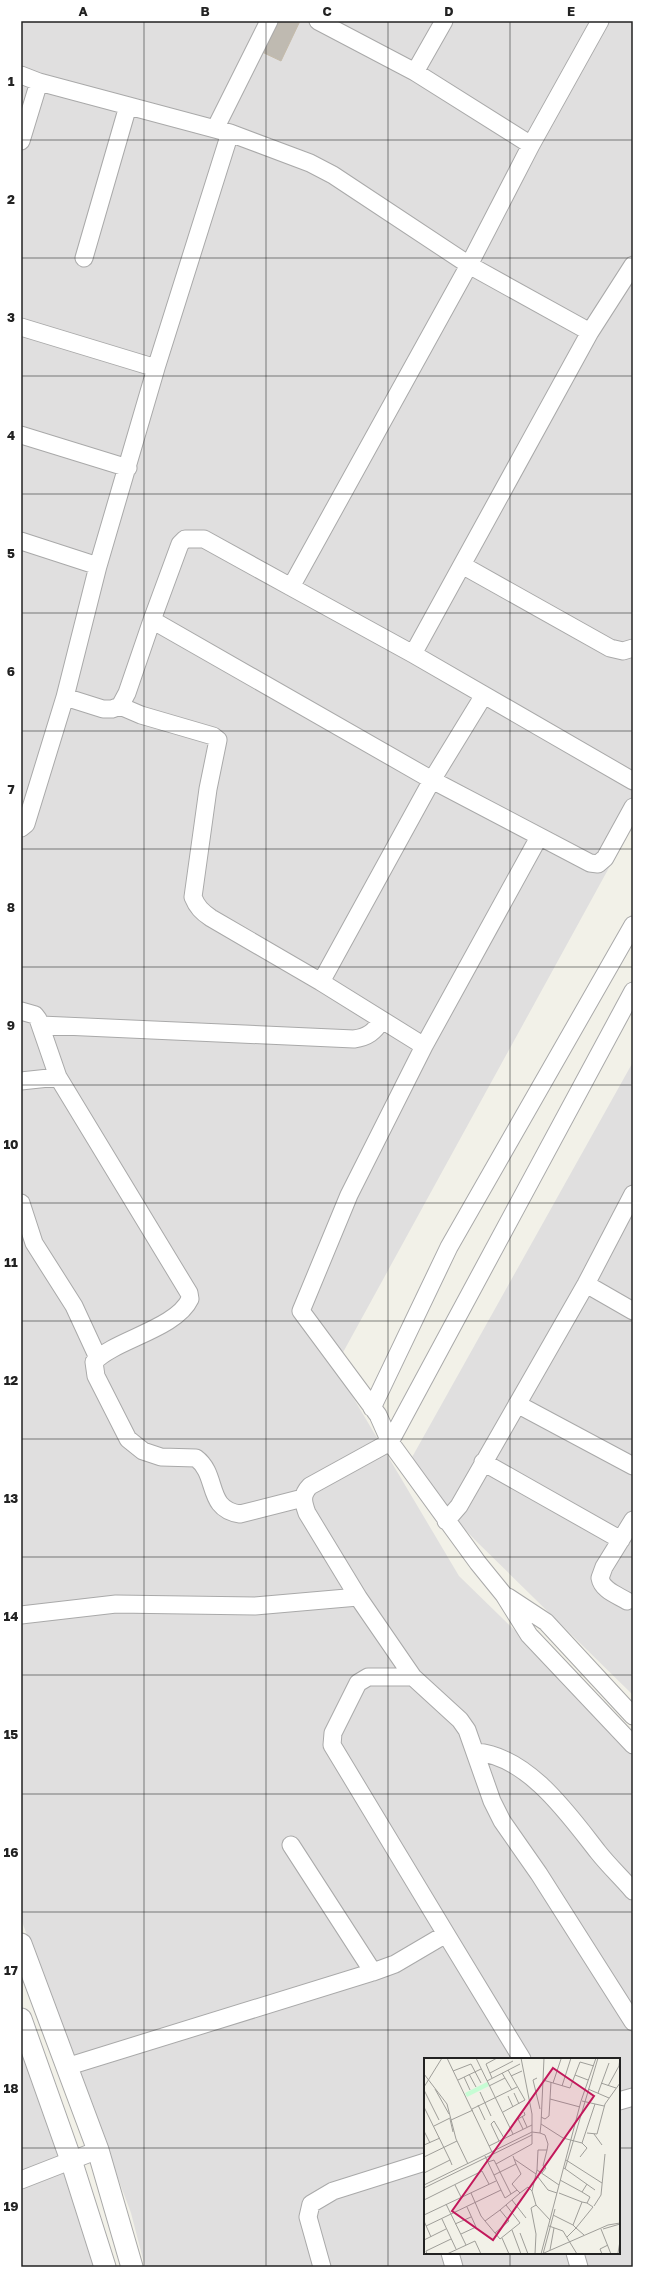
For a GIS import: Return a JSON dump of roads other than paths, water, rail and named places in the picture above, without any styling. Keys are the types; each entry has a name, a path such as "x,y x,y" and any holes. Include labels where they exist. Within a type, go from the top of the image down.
{"street":[{"path":"21,828 26,824 65,697 98,566 128,468 223,131 268,21"},
{"path":"318,21 415,72 531,145"},
{"path":"415,72 444,21"},
{"path":"291,587 469,265 531,145 600,21"},
{"path":"21,75 39,82 223,131 310,163 327,172 469,265 590,332"},
{"path":"21,141 39,82"},
{"path":"84,258 128,106"},
{"path":"413,654 590,332 633,265"},
{"path":"21,327 156,368"},
{"path":"21,435 128,468"},
{"path":"65,697 103,709 112,709 120,706 127,693 180,544 185,539 204,539 413,654 633,781"},
{"path":"21,541 98,566"},
{"path":"462,565 610,648 623,651 633,648"},
{"path":"152,620 432,780 590,863 598,864 605,858 633,807"},
{"path":"321,982 432,780 484,695"},
{"path":"120,706 141,715 213,736 218,740 200,834 193,897 201,911 321,982 424,1046"},
{"path":"539,837 424,1046 349,1195 302,1311 378,1415 390,1442 446,1521 504,1595 529,1635 633,1745"},
{"path":"372,1408 449,1247 633,925"},
{"path":"633,991 390,1442 310,1486 303,1498 307,1513 358,1597 413,1677 460,1720 471,1738 492,1801 502,1821 539,1874 633,2022"},
{"path":"21,1011 35,1015 41,1024 58,1077 185,1286 190,1299 181,1311 149,1331 98,1358 94,1362 96,1376 128,1438 144,1451 161,1458 196,1458 208,1471 214,1494 223,1509 240,1514 303,1498"},
{"path":"41,1024 354,1039 368,1036 375,1032 382,1020"},
{"path":"21,1081 58,1077"},
{"path":"446,1521 458,1506 586,1284 633,1194"},
{"path":"21,1203 34,1243 74,1306 98,1358"},
{"path":"586,1284 633,1311"},
{"path":"517,1404 633,1466"},
{"path":"483,1462 621,1540"},
{"path":"627,1601 604,1586 600,1578 604,1566 633,1520"},
{"path":"504,1595 546,1622 633,1716"},
{"path":"21,1615 116,1604 255,1606 358,1597"},
{"path":"413,1677 368,1677 358,1683 333,1733 332,1745 521,2058"},
{"path":"476,1752 490,1753 499,1757 539,1784 560,1803 599,1854 633,1891"},
{"path":"291,1845 374,1972"},
{"path":"66,2067 374,1972 395,1964 446,1934"},
{"path":"21,1944 98,2150 132,2267"},
{"path":"21,2019 71,2160 105,2267"},
{"path":"620,2101 633,2097"},
{"path":"21,2180 98,2150"},
{"path":"322,2267 308,2217 311,2204 333,2191 424,2163"},
{"path":"450,2254 454,2267"},
{"path":"575,2254 579,2267"}]}
